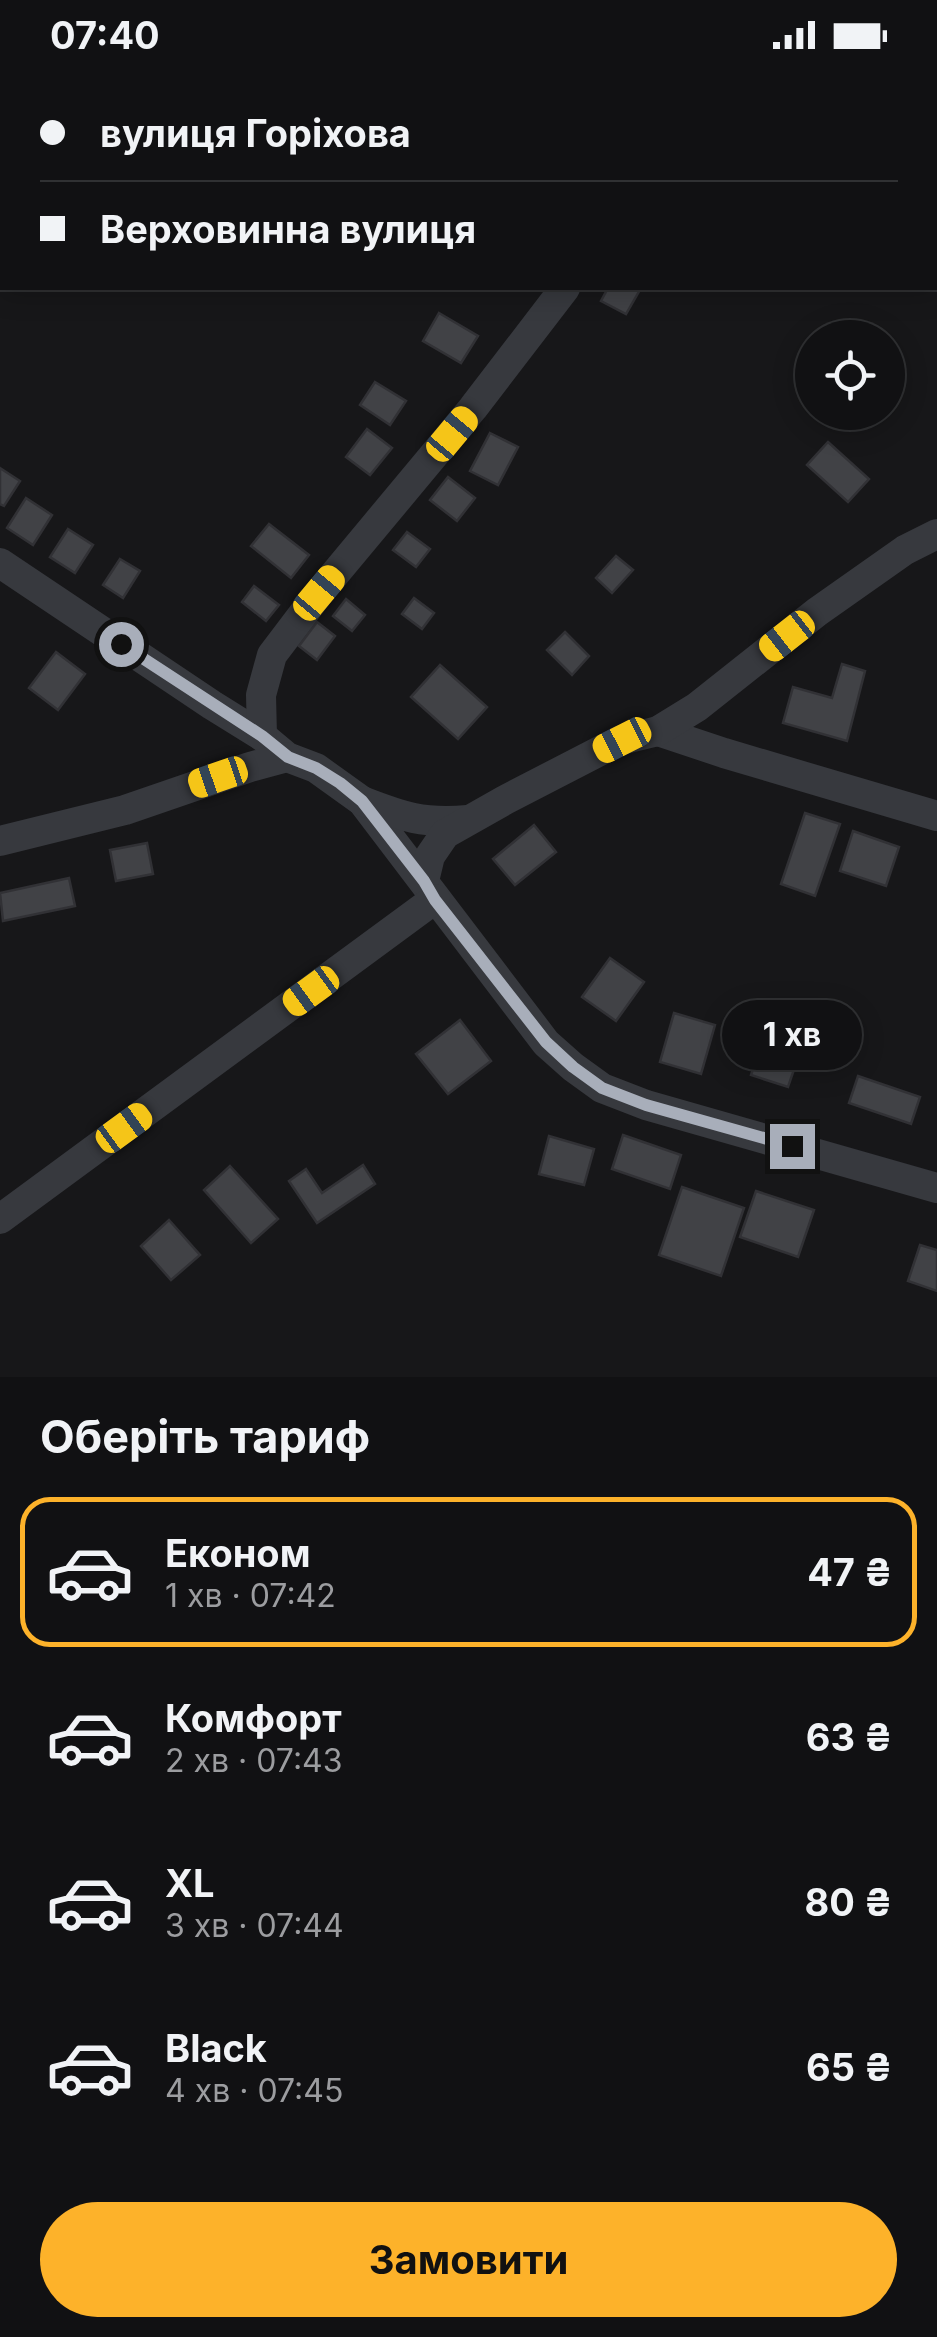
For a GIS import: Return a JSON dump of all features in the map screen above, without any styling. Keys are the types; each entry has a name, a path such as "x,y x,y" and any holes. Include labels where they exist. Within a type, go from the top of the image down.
{"street":[{"path":"262,736 261,695 272,655 474,408 563,290"},
{"path":"430,890 430,856 445,834 622,740 658,731 698,707 817,612 904,550 937,534"},
{"path":"0,563 288,757 316,768 362,801 546,1042 602,1088 646,1105 937,1188"},
{"path":"658,731 937,816"},
{"path":"0,841 125,810 250,766 288,757"},
{"path":"362,801 415,820 471,820"},
{"path":"0,1219 430,890"}],"building":[{"path":"607,290 640,290 626,314 601,301"},
{"path":"439,313 478,336 461,363 423,341"},
{"path":"375,382 406,401 390,425 360,405"},
{"path":"367,429 392,448 370,475 346,457"},
{"path":"490,433 518,447 498,485 470,471"},
{"path":"828,442 869,479 848,502 807,465"},
{"path":"0,468 20,481 4,506 0,504"},
{"path":"448,477 475,498 457,521 430,500"},
{"path":"26,498 52,515 33,545 7,528"},
{"path":"269,524 309,555 291,578 251,546"},
{"path":"68,529 93,545 75,573 50,557"},
{"path":"407,532 430,549 416,567 393,550"},
{"path":"616,556 633,570 612,593 596,578"},
{"path":"120,559 140,571 123,598 103,585"},
{"path":"254,586 279,605 266,621 242,602"},
{"path":"414,598 434,613 422,629 402,614"},
{"path":"346,599 365,615 352,631 333,616"},
{"path":"317,622 335,636 317,660 299,646"},
{"path":"565,632 589,656 572,675 547,650"},
{"path":"56,652 85,674 58,710 29,688"},
{"path":"842,664 865,671 847,741 783,723 793,687 832,698"},
{"path":"440,665 487,707 458,739 411,697"},
{"path":"805,813 840,824 815,896 781,884"},
{"path":"534,825 556,852 515,885 493,859"},
{"path":"853,831 899,847 886,886 840,871"},
{"path":"147,843 153,874 116,881 110,850"},
{"path":"69,878 75,906 3,921 0,893"},
{"path":"610,958 644,982 616,1021 582,997"},
{"path":"674,1013 715,1025 701,1074 660,1062"},
{"path":"460,1020 491,1061 448,1094 416,1054"},
{"path":"761,1045 798,1058 788,1087 751,1075"},
{"path":"858,1076 920,1097 911,1124 849,1103"},
{"path":"623,1135 681,1155 670,1189 612,1169"},
{"path":"549,1136 594,1149 584,1185 539,1174"},
{"path":"363,1165 375,1184 317,1223 289,1181 306,1169 322,1193"},
{"path":"230,1166 278,1219 251,1243 204,1190"},
{"path":"682,1187 744,1208 721,1276 659,1255"},
{"path":"756,1191 814,1210 798,1257 740,1237"},
{"path":"169,1220 200,1255 171,1280 141,1246"},
{"path":"920,1245 937,1250 937,1291 908,1281"}],"route":[{"path":"121,644 288,757 316,768 362,801 546,1042 573,1067 602,1088 646,1105 792,1146"}]}
